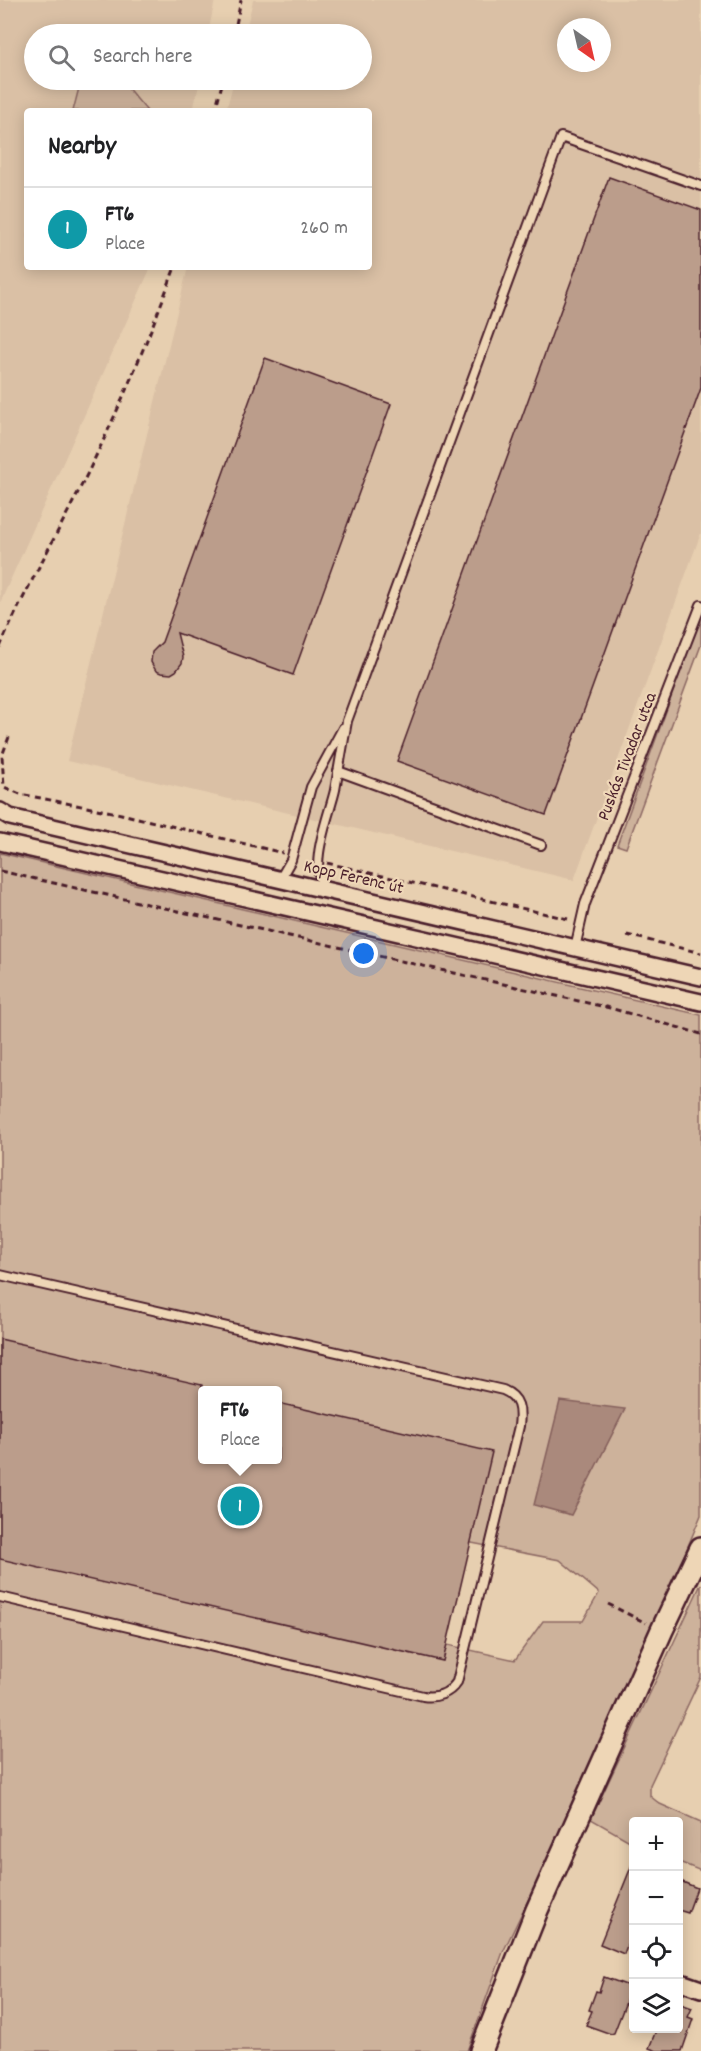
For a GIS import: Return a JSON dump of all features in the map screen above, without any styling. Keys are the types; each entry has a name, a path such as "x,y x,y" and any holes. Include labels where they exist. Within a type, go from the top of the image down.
{"main road":[{"path":"481,2051 537,1910 701,1548"}],"street":[{"name":"Kopp Ferenc út","path":"0,812 10,817 701,977"},
{"path":"0,842 701,1002"},
{"path":"683,1983 701,1989"}],"lane":[{"path":"280,879 293,855 311,787 347,721 561,137 701,186"},
{"name":"Puskás Tivadar utca","path":"575,948 585,904 701,605"},
{"path":"329,891 319,877 320,846 347,721"},
{"path":"338,771 541,845"},
{"path":"0,1275 503,1390 515,1397 520,1411 519,1426 457,1682 443,1694 423,1696 0,1597"}],"path":[{"path":"236,24 241,0"},
{"path":"216,108 220,90"},
{"path":"0,647 21,599 94,460 157,316 174,270"},
{"path":"9,737 2,756 4,787 20,794 117,813 293,855"},
{"path":"319,861 568,919"},
{"path":"0,871 94,890 598,1006 701,1034"},
{"path":"627,935 701,952"},
{"path":"608,1604 662,1630"}],"shaded area":[{"path":"0,0 215,0 210,24 24,24 24,90 198,90 194,108 24,108 24,270 150,270 0,603"},
{"path":"253,0 701,0 701,533 574,880 67,761 187,270 372,270 372,108 227,108 231,90 372,90 372,24 247,24"},
{"path":"78,90 129,90 144,108 74,108"},
{"path":"701,616 701,645 626,848 617,845"},
{"path":"0,853 701,1015 701,1515 617,1716 503,1952 467,2051 0,2051 0,1511 186,1587 515,1660 543,1621 583,1621 599,1593 560,1560 0,1452"},
{"path":"560,1401 625,1409 571,1515 534,1505"},
{"path":"701,1584 701,1677 650,1785 650,1796 660,1804 701,1822 701,1871 683,1864 683,1817 629,1817 629,1841 591,1819"}],"building":[{"path":"609,177 701,210 701,388 546,815 397,761"},
{"path":"265,358 391,404 293,675 177,633 183,657 182,663 171,674 161,673 156,671 151,662 152,652 162,642"},
{"path":"0,1339 202,1385 198,1386 198,1464 282,1464 282,1404 492,1452 443,1661 0,1559"},
{"path":"629,1872 629,1940 624,1954 600,1944"},
{"path":"683,1882 697,1888 688,1913 683,1912"},
{"path":"604,1977 629,1986 626,2002 614,2033 611,2034 586,2025 592,2011 589,2010 596,1991 599,1992"},
{"path":"683,2005 692,2008 688,2017 693,2019 682,2051 657,2051 649,2048 655,2033 683,2033"}],"place":[{"name":"FT6","path":"240,1506"}]}
